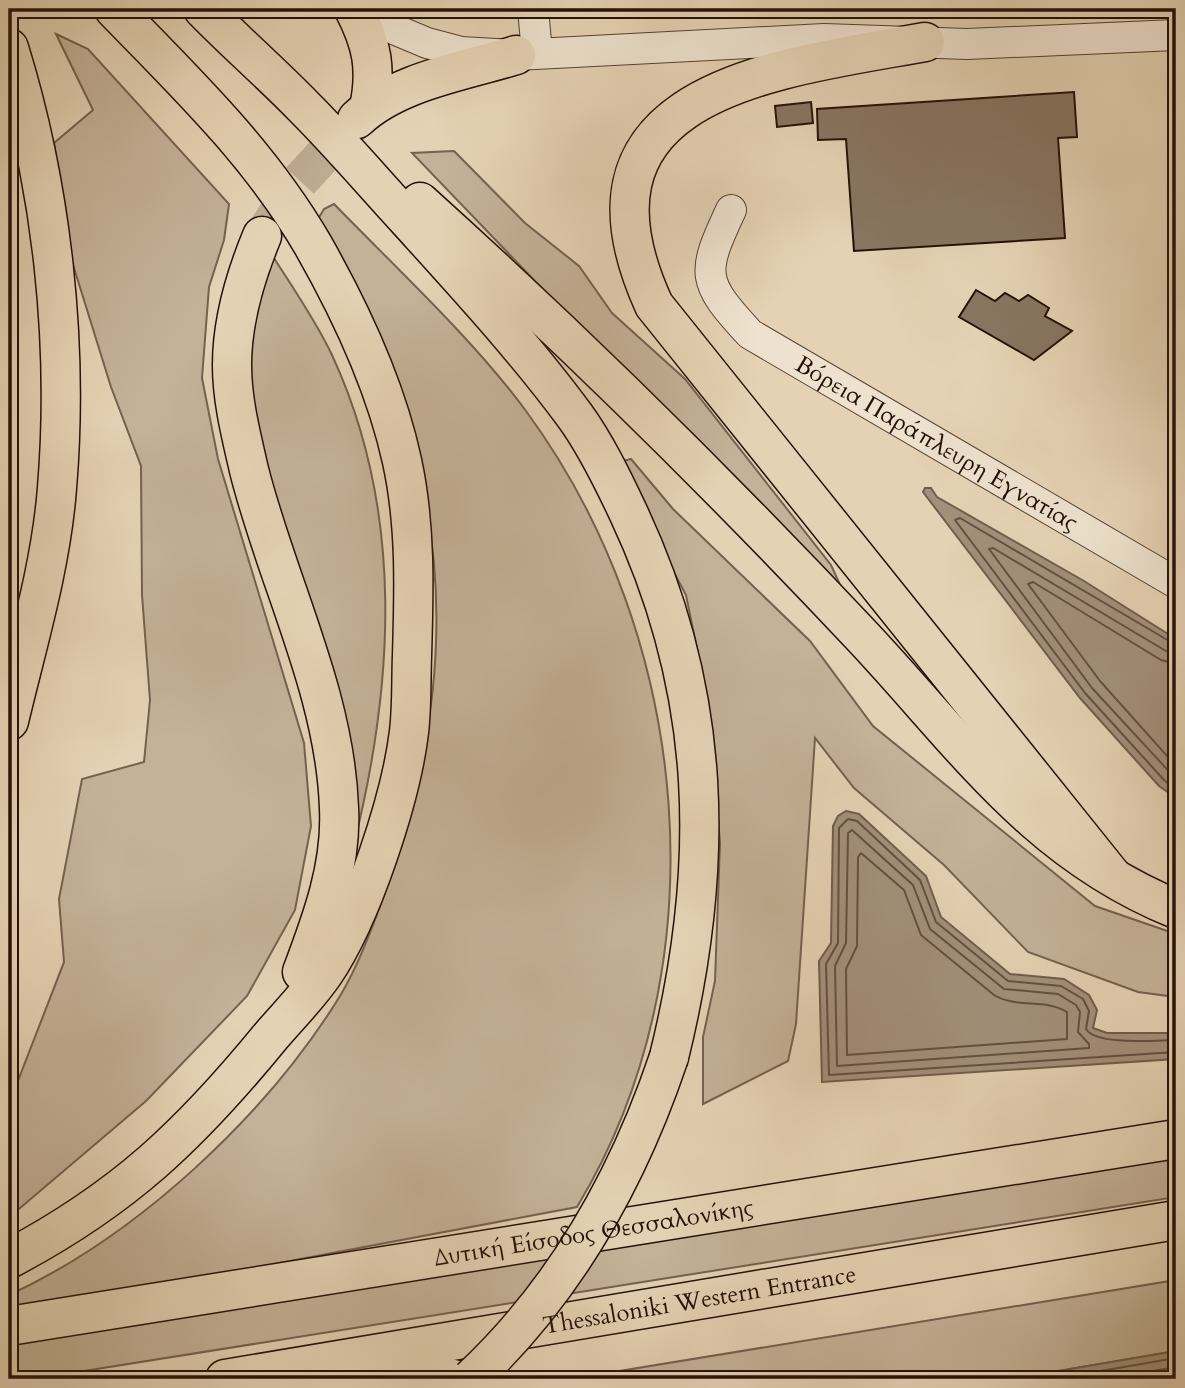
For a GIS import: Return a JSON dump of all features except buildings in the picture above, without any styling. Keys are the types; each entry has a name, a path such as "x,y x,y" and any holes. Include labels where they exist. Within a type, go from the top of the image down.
{"highway":[{"path":"9,1259 66,1229 132,1181 187,1133 325,972 361,901 395,797 409,732 413,621 410,502 401,457 381,391 314,247 268,173 228,125 114,9"},
{"path":"203,9 305,107 462,280 576,418 613,480 660,585 678,646 693,716 701,855 696,929 669,1057 651,1111 625,1169 585,1243 535,1311 471,1379"},
{"path":"354,9 374,59 375,82 363,114 438,78 527,54"},
{"path":"925,42 794,66 752,78 708,94 680,112 643,154 632,183 630,208 639,272 654,304 1112,876"},
{"path":"9,48 44,186 59,374 57,487 49,547 9,721"},
{"path":"305,107 390,174 519,291 862,636 989,780 1046,832 1112,876 1176,909"},
{"path":"262,236 246,276 235,325 232,365 239,429 260,514 333,739 340,808 337,859 325,907 283,1022"},
{"name":"Δυτική Είσοδος Θεσσαλονίκης","path":"9,1326 1176,1139"},
{"name":"Thessaloniki Western Entrance","path":"225,1379 1176,1220"},
{"path":"258,1379 362,1371 409,1371 453,1379"}],"street":[{"path":"364,9 396,30 427,43 461,52 527,54 824,39 967,44 1176,35"},
{"path":"527,54 533,9"},
{"name":"Βόρεια Παράπλευρη Εγνατίας","path":"731,210 708,265 712,288 721,303 750,334 1176,583"}],"shaded area":[{"path":"56,34 88,49 229,204 224,240 209,287 202,378 218,459 304,743 311,826 295,910 247,996 146,1101 19,1209 9,1213 9,1104 64,962 59,899 82,779 144,762 150,700 142,595 141,466 111,387 70,255 54,143 93,110"},
{"path":"454,151 525,223 579,266 612,313 685,379 831,565 852,611 412,153"},
{"path":"334,204 459,331 526,411 582,500 625,597 654,698 668,803 669,908 654,1012 624,1113 577,1207 9,1314 9,1295 57,1270 150,1206 195,1168 275,1085 310,1041 347,985 369,936 400,848 414,797 433,691 435,584 430,531 414,458 318,219 324,209"},
{"path":"272,255 326,342 356,415 372,476 382,537 384,662 367,786 353,848 257,477 248,335"},
{"path":"631,459 673,509 810,641 873,726 1095,906 1176,934 1176,997 1138,992 1028,952 944,865 854,788 815,738 796,1024 788,1061 703,1104 703,1037 715,981 720,843 709,708 686,595 616,463"},
{"path":"1176,1158 1176,1197 34,1379 9,1379 9,1342"},
{"path":"1176,1280 1176,1351 1012,1379 591,1379 595,1375"}],"water":[{"path":"925,488 931,488 937,497 1084,581 1176,639 1176,798 1159,786 1080,698 923,492"},
{"path":"846,811 859,814 926,876 941,917 1010,974 1064,979 1089,995 1097,1010 1093,1028 1107,1033 1176,1033 1176,1059 822,1082 819,961 831,943 833,826 838,816"},
{"path":"1176,1351 1176,1379 1012,1379"}],"tunnel":[{"path":"268,228 296,185 357,119"}]}
